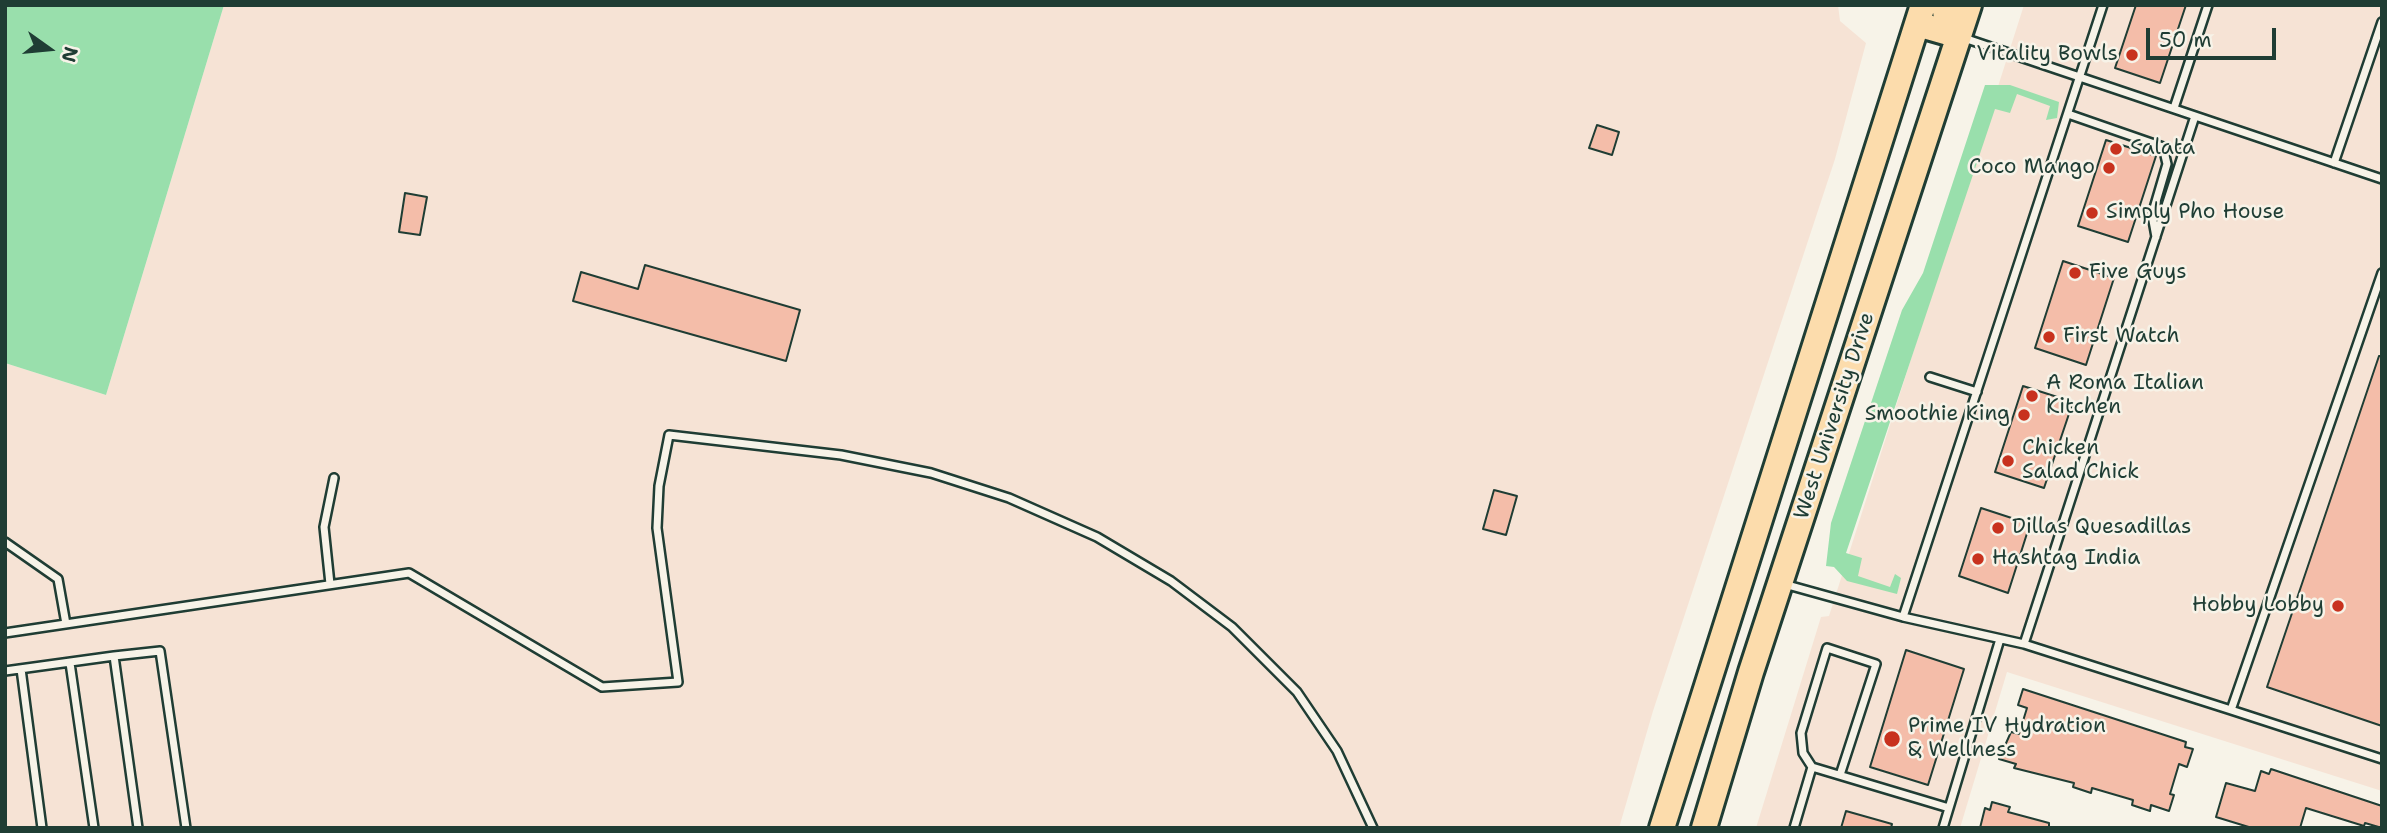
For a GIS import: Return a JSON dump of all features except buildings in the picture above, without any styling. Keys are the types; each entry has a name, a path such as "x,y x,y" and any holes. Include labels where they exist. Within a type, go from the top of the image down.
{"highway":[{"path":"1944,5 1946,17 1959,36"},
{"name":"West University Drive","path":"1704,828 1780,583 1969,5"},
{"path":"1920,14 1959,36"},
{"name":"West University Drive","path":"1662,828 1920,14"},
{"path":"1780,583 1763,555 1760,541 1825,343 1825,317"},
{"path":"1742,572 1780,583"}],"lane":[{"path":"1903,617 2103,5"},
{"path":"2174,108 2208,5"},
{"path":"2334,163 2382,22"},
{"path":"1959,36 2382,179"},
{"path":"2068,114 2163,147 2167,164 2152,215 2156,238"},
{"path":"2024,644 2195,116"},
{"path":"2231,710 2382,273"},
{"path":"1930,377 1977,392"},
{"path":"5,633 409,573 602,687 678,682 657,528 659,486 669,435 841,455 931,472 1031,506 1097,537 1171,581 1232,627 1282,674 1312,712 1352,779 1373,828"},
{"path":"330,584 324,527 334,478"},
{"path":"5,542 58,579 66,624"},
{"path":"1780,583 1903,617 2024,644 2382,759"},
{"path":"1943,828 2000,639"},
{"path":"1840,775 1877,664 1826,648 1801,733 1803,753 1812,767 1949,808"},
{"path":"5,671 160,651 186,828"},
{"path":"114,656 138,828"},
{"path":"70,663 94,828"},
{"path":"21,669 42,828"},
{"path":"1794,828 1812,767"}],"shaded area":[{"path":"224,5 1838,5 1840,21 1866,43 1835,159 1653,711 1619,828 5,828 5,363 106,395"},
{"path":"2024,5 2382,5 2382,791 2007,672 1960,828 1756,828 1821,617 1829,616"}],"green space":[{"path":"5,5 224,5 106,395 5,363"},
{"path":"1985,85 2010,85 2059,102 2057,118 2046,120 2050,106 2017,94 2010,113 1995,109 1846,553 1862,558 1858,576 1890,587 1895,574 1901,578 1897,594 1847,581 1834,567 1826,566 1831,523 1902,310 1923,273"}],"place":[{"name":"Vitality Bowls","path":"2132,55"},
{"name":"Salata","path":"2116,149"},
{"name":"Coco Mango","path":"2109,168"},
{"name":"Simply Pho House","path":"2092,213"},
{"name":"Five Guys","path":"2075,273"},
{"name":"First Watch","path":"2049,337"},
{"name":"A Roma Italian Kitchen","path":"2032,396"},
{"name":"Smoothie King","path":"2024,415"},
{"name":"Chicken Salad Chick","path":"2008,461"},
{"name":"Dillas Quesadillas","path":"1998,528"},
{"name":"Hashtag India","path":"1978,559"},
{"name":"Hobby Lobby","path":"2338,606"},
{"name":"Prime IV Hydration & Wellness","path":"1892,739"}]}
